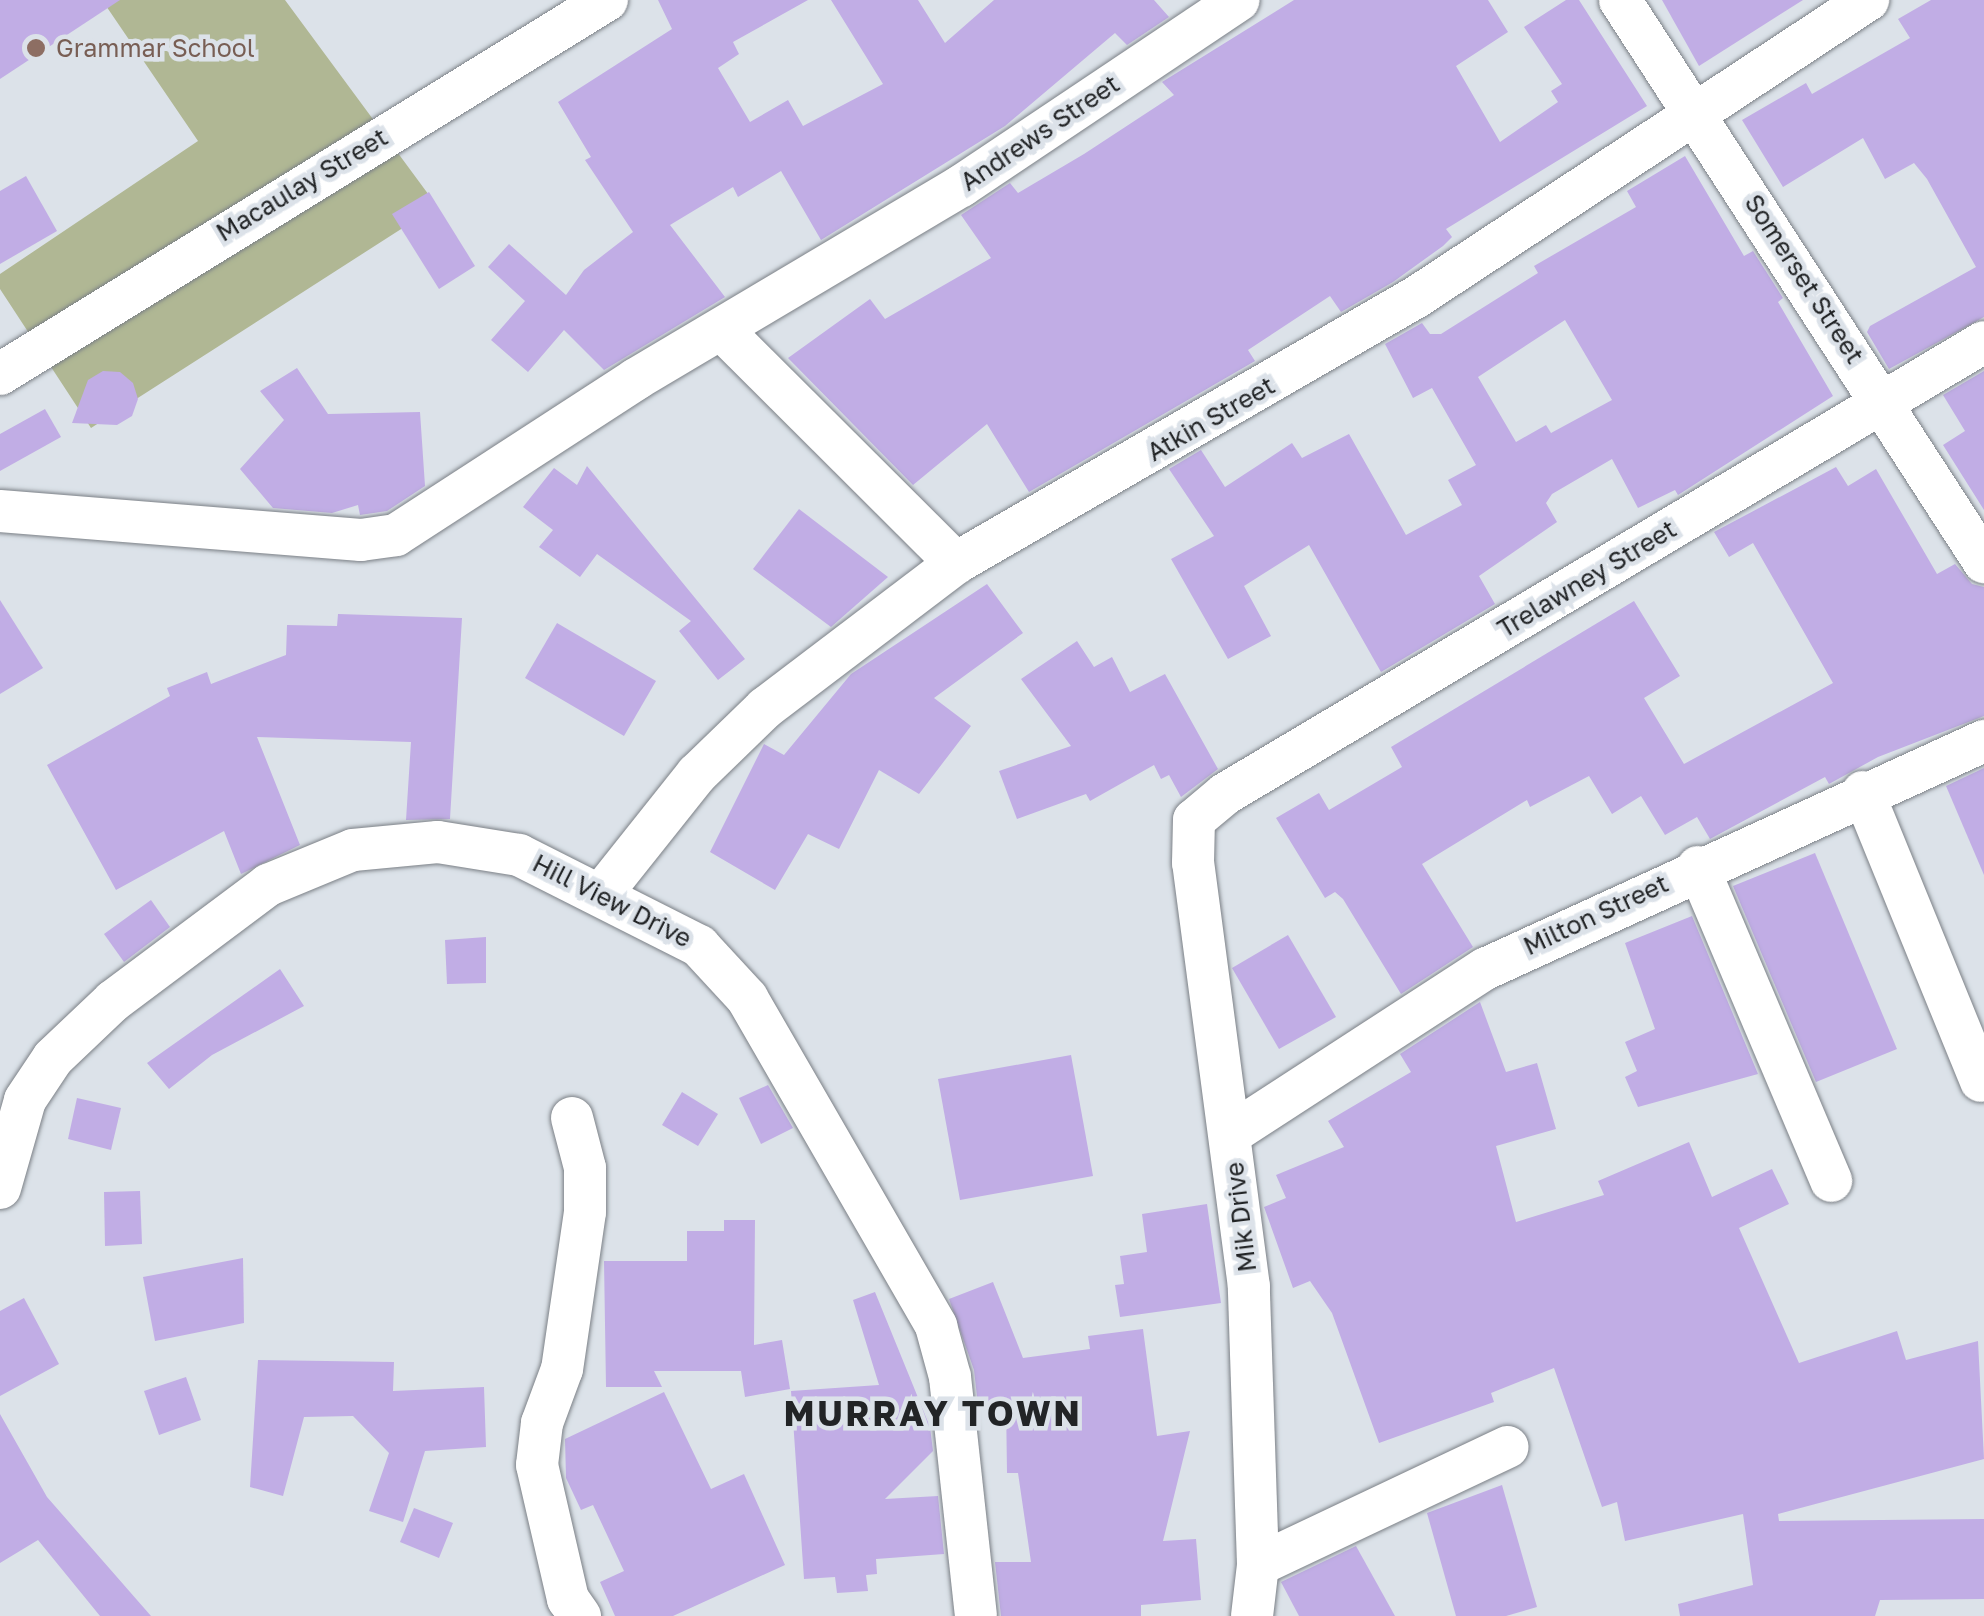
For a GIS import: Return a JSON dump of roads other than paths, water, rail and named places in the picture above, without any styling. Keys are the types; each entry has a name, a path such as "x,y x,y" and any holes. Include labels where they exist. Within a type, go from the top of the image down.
{"street":[{"name":"Macaulay Street","path":"0,374 607,0"},
{"name":"Andrews Street","path":"0,510 361,540 396,535 636,379 839,262 1239,0"},
{"name":"Somerset Street","path":"1620,0 1695,109 1984,562"},
{"name":"Atkin Street","path":"603,892 697,774 765,708 956,564 1418,296 1695,109 1868,0"},
{"path":"723,331 956,564"},
{"name":"Trelawney Street","path":"1194,820 1225,794 1984,342"},
{"name":"Milton Street","path":"1232,1134 1485,969 1862,792 1984,741"},
{"path":"1862,792 1981,1081"},
{"name":"Mik Drive","path":"1194,820 1193,862 1232,1134 1253,1340 1258,1565 1252,1616"},
{"name":"Hill View Drive","path":"0,1188 25,1100 53,1058 113,1001 268,885 353,850 438,842 519,854 603,892 700,946 746,998 936,1326 950,1377 976,1616"},
{"path":"1698,867 1831,1181"},
{"path":"572,1118 584,1168 585,1212 562,1369 542,1423 537,1465 568,1599 580,1616"},
{"path":"1258,1565 1508,1448"}],"place":[{"name":"Grammar School","path":"36,48"}],"district":[{"name":"MURRAY TOWN","path":"933,1413"}]}
